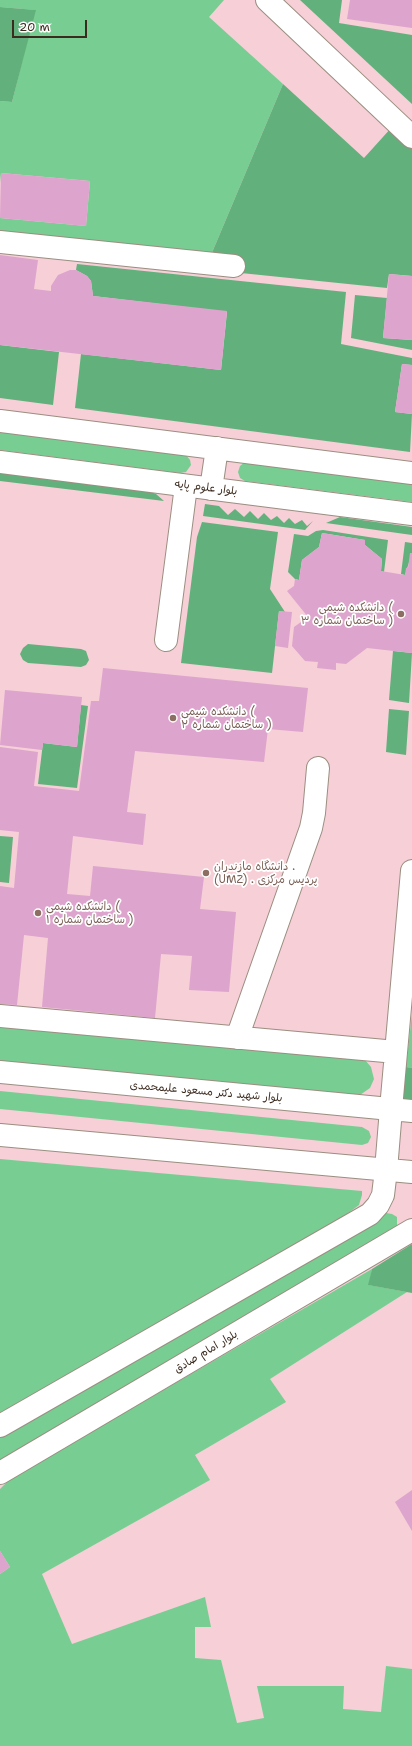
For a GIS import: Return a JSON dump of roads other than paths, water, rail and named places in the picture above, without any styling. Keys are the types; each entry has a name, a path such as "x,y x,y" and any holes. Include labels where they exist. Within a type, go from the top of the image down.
{"street":[{"path":"267,0 412,137"},
{"path":"0,242 234,266"},
{"path":"0,421 412,473"},
{"path":"211,489 217,448"},
{"name":"بلوار علوم پایه","path":"0,462 412,514"},
{"path":"166,640 186,486"},
{"path":"237,1038 311,828 314,813 318,768"},
{"path":"0,1426 370,1214 378,1205 383,1195 386,1170 402,1110 396,1052 412,871"},
{"path":"0,1016 396,1052"},
{"name":"بلوار شهید دکتر مسعود علیمحمدی","path":"0,1072 402,1110"},
{"path":"0,1135 412,1172"},
{"name":"بلوار امام صادق","path":"0,1473 412,1230"}],"place":[{"name":"دانشکده شیمی ( ساختمان شماره ۳ )","path":"401,614"},
{"name":"دانشکده شیمی ( ساختمان شماره ۲ )","path":"173,718"},
{"name":"دانشگاه مازندران . (UMZ) . پردیس مرکزی","path":"206,873"},
{"name":"دانشکده شیمی ( ساختمان شماره ۱ )","path":"38,913"}]}
